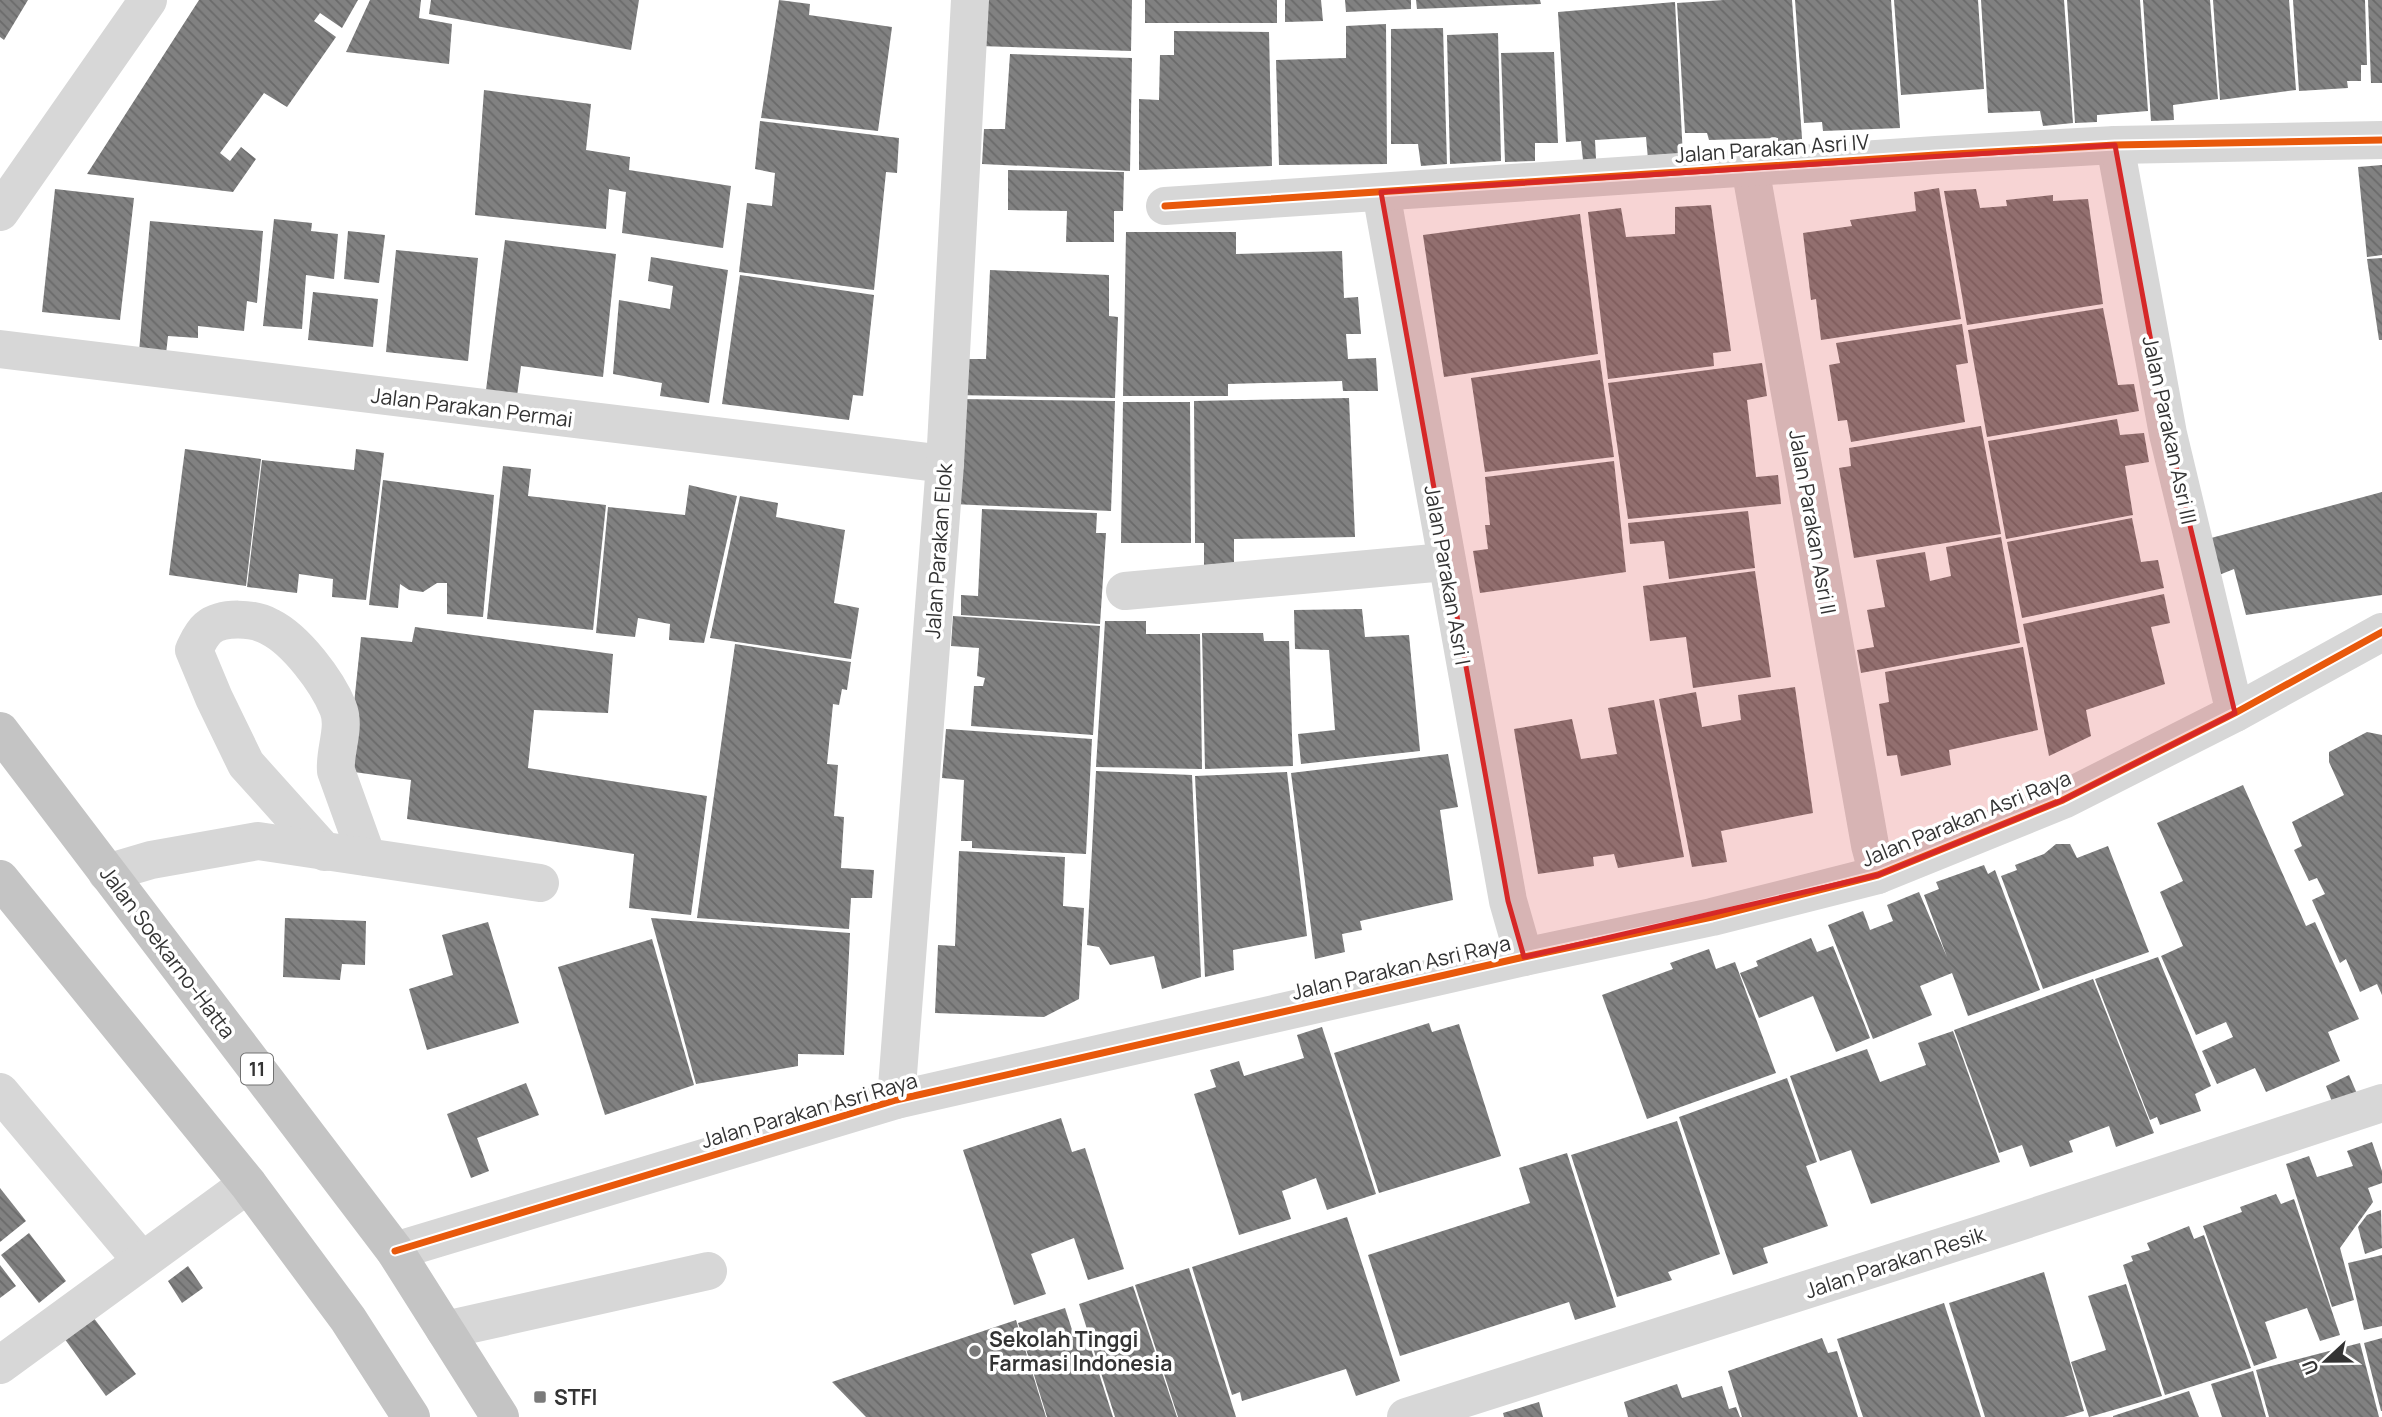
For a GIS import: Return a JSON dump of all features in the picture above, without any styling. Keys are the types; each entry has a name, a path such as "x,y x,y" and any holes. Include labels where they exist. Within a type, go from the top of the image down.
{"highway":[{"name":"Jalan Soekarno-Hatta","path":"0,731 395,1251 500,1417"},
{"path":"2,887 248,1184 348,1319 411,1417"}],"street":[{"path":"0,212 148,0"},
{"name":"Jalan Parakan Elok","path":"897,1100 945,464 970,0"},
{"name":"Jalan Parakan Asri IV","path":"1165,206 2115,145 2382,140"},
{"name":"Jalan Parakan Asri III","path":"2115,145 2168,435 2235,713"},
{"name":"Jalan Parakan Asri II","path":"1750,167 1870,845 1878,875"},
{"name":"Jalan Parakan Asri I","path":"1381,192 1507,901 1524,957"},
{"name":"Jalan Parakan Permai","path":"0,349 945,464"},
{"path":"1125,591 1445,562"},
{"path":"325,852 246,764 194,650 211,625 238,619 269,626 295,647 327,685 339,711 341,730 335,760 336,771 367,857"},
{"name":"Jalan Parakan Asri Raya","path":"395,1251 897,1100 1524,957 1712,917 1878,875 2063,800 2235,713 2382,632"},
{"path":"107,873 151,860 258,841 540,883"},
{"path":"0,1092 142,1261"},
{"name":"Jalan Parakan Resik","path":"1406,1417 1985,1233 2382,1103"},
{"path":"0,1365 248,1184"},
{"path":"445,1330 708,1271"}],"highlighted area":[{"path":"2115,145 2168,434 2235,713 2063,800 1878,875 1524,957 1508,901 1381,192"}],"building":[{"path":"0,0 28,0 4,40 0,37"},
{"path":"199,0 358,0 342,28 320,13 314,21 336,37 287,107 264,93 220,153 230,161 241,147 256,159 233,192 87,174"},
{"path":"370,0 421,0 419,18 452,24 449,64 346,52"},
{"path":"431,0 639,0 631,50 429,14"},
{"path":"779,0 810,4 809,15 892,27 878,131 761,118"},
{"path":"981,0 1132,0 1131,51 980,46"},
{"path":"1145,0 1277,0 1277,23 1145,23"},
{"path":"1285,0 1321,0 1323,21 1285,22"},
{"path":"1345,0 1411,0 1411,9 1346,12"},
{"path":"1416,0 1540,0 1541,4 1417,9"},
{"path":"1792,0 1803,152 1779,153 1778,138 1709,140 1707,133 1685,133 1677,3"},
{"path":"1795,0 1891,0 1900,128 1823,131 1822,122 1804,123"},
{"path":"1894,0 1978,0 1984,89 1901,95"},
{"path":"1981,0 2064,0 2073,123 2043,126 2040,111 1988,113"},
{"path":"2067,0 2140,0 2148,111 2097,115 2097,122 2075,123"},
{"path":"2143,0 2210,0 2218,99 2173,105 2174,120 2151,121"},
{"path":"2213,0 2289,0 2296,90 2220,100"},
{"path":"2293,0 2365,0 2367,65 2361,65 2361,81 2347,81 2348,88 2299,91"},
{"path":"2368,0 2382,0 2382,83 2371,83"},
{"path":"1675,2 1683,157 1648,159 1646,137 1595,140 1596,159 1583,160 1581,141 1566,142 1558,12"},
{"path":"1386,24 1387,164 1279,165 1276,60 1346,58 1346,26"},
{"path":"1443,28 1447,164 1421,166 1418,144 1391,144 1391,29"},
{"path":"1174,31 1269,32 1272,166 1139,170 1139,99 1159,100 1160,55 1174,55"},
{"path":"1498,33 1501,161 1450,164 1447,35"},
{"path":"1554,52 1558,143 1535,143 1535,161 1505,162 1501,53"},
{"path":"1010,54 1132,58 1130,171 982,164 984,129 1005,129"},
{"path":"484,90 591,104 586,150 630,157 629,170 731,186 723,248 622,233 626,192 609,189 606,229 475,215"},
{"path":"760,121 899,138 897,173 886,172 874,290 739,272 747,203 772,206 775,173 755,169"},
{"path":"2382,165 2382,255 2367,257 2358,167"},
{"path":"1008,170 1124,172 1123,211 1114,211 1114,242 1066,242 1067,211 1008,210"},
{"path":"1939,188 1961,319 1821,340 1816,299 1811,300 1803,233 1852,226 1850,220 1916,211 1914,192"},
{"path":"55,189 134,198 120,320 42,312"},
{"path":"1976,189 1980,208 2007,206 2006,200 2053,195 2053,201 2088,199 2103,304 1967,325 1944,191"},
{"path":"1711,205 1731,351 1713,353 1714,366 1608,379 1588,212 1621,208 1626,237 1675,234 1675,207"},
{"path":"1580,214 1598,354 1444,377 1423,235"},
{"path":"274,219 312,223 311,231 338,234 334,279 306,275 302,329 263,326"},
{"path":"150,221 263,231 257,303 247,301 244,331 198,326 198,338 168,336 166,354 139,352"},
{"path":"348,231 385,235 379,283 344,279"},
{"path":"1126,232 1236,232 1236,254 1342,251 1344,298 1358,297 1361,334 1346,334 1348,359 1376,358 1378,391 1343,391 1342,381 1228,384 1228,396 1123,396"},
{"path":"505,240 616,254 603,377 521,366 517,396 486,390"},
{"path":"396,250 478,258 468,361 386,352"},
{"path":"651,257 728,270 709,403 660,396 662,383 613,374 619,300 670,309 673,286 648,281"},
{"path":"2382,258 2382,340 2379,340 2367,259"},
{"path":"990,270 1109,275 1109,316 1118,317 1115,398 956,395 957,359 986,359"},
{"path":"740,275 874,295 863,396 853,395 849,420 722,404"},
{"path":"313,292 378,299 373,347 308,340"},
{"path":"2103,308 2118,385 2134,384 2139,411 1987,437 1968,330"},
{"path":"1962,324 1968,363 1956,365 1965,422 1851,442 1847,420 1838,421 1829,365 1840,363 1836,343"},
{"path":"1600,360 1614,457 1485,472 1471,378"},
{"path":"1762,363 1767,396 1747,400 1756,477 1778,475 1781,504 1628,519 1608,383"},
{"path":"1349,398 1355,537 1234,539 1234,567 1204,567 1204,543 1195,543 1194,401"},
{"path":"958,399 1115,401 1111,511 953,504"},
{"path":"1123,402 1190,402 1191,543 1121,543"},
{"path":"2117,419 2120,435 2144,433 2149,462 2125,466 2133,515 2006,539 1988,441"},
{"path":"1981,426 2001,534 1854,558 1839,468 1851,466 1849,448"},
{"path":"185,449 261,459 246,586 169,575"},
{"path":"356,449 384,453 366,600 332,597 333,579 299,574 297,593 247,587 262,460 354,470"},
{"path":"1614,461 1626,572 1480,593 1473,551 1488,549 1485,525 1490,525 1485,477"},
{"path":"503,466 531,469 528,496 606,505 593,630 487,619"},
{"path":"383,480 494,495 483,617 447,614 447,583 437,583 423,592 409,590 400,584 398,608 369,605"},
{"path":"689,485 737,496 704,643 669,640 670,624 638,618 635,637 596,633 608,507 685,515"},
{"path":"2382,492 2382,595 2246,615 2234,569 2209,579 2200,541"},
{"path":"740,496 778,503 776,517 845,530 834,603 859,608 851,659 710,638"},
{"path":"982,509 1097,513 1096,533 1106,533 1100,624 961,615 961,595 978,596"},
{"path":"1748,511 1755,568 1669,579 1664,541 1630,544 1628,523"},
{"path":"2132,518 2141,562 2158,560 2164,588 2022,618 2007,542"},
{"path":"2001,537 2020,643 1861,673 1857,650 1874,647 1867,610 1885,607 1876,560 1925,552 1930,581 1951,576 1946,547"},
{"path":"1755,571 1771,677 1693,688 1686,637 1650,641 1643,586"},
{"path":"2164,594 2170,623 2151,627 2165,684 2086,710 2091,736 2049,756 2023,624"},
{"path":"1362,609 1365,637 1409,635 1420,751 1301,764 1298,734 1335,730 1329,650 1295,649 1294,610"},
{"path":"953,616 1100,626 1093,735 971,726 974,686 983,686 985,678 977,676 979,648 951,646"},
{"path":"1105,621 1146,621 1146,634 1200,634 1202,769 1096,767"},
{"path":"415,627 613,654 608,713 534,710 528,768 707,796 691,915 629,908 634,854 407,819 411,780 347,771 361,637 412,642"},
{"path":"1202,633 1263,633 1264,641 1289,641 1293,766 1205,769"},
{"path":"735,644 851,662 847,690 842,689 839,705 833,704 827,764 838,765 834,816 844,817 841,868 874,870 872,898 851,898 849,929 697,918"},
{"path":"2023,647 2038,730 1949,750 1951,765 1901,776 1897,755 1887,756 1879,704 1889,702 1885,672"},
{"path":"1795,687 1813,813 1721,831 1727,862 1692,867 1659,699 1696,692 1702,727 1741,720 1738,695"},
{"path":"1654,700 1684,857 1618,868 1614,854 1593,857 1594,866 1538,874 1514,729 1572,719 1581,759 1617,754 1608,708"},
{"path":"946,729 1092,739 1086,854 972,848 972,841 961,841 964,780 942,778"},
{"path":"2367,732 2382,735 2382,995 2377,984 2360,992 2346,959 2340,963 2312,900 2325,894 2317,878 2309,881 2294,850 2302,846 2292,822 2344,795 2329,762 2329,752"},
{"path":"1448,754 1458,807 1440,810 1453,900 1360,921 1362,930 1342,934 1345,952 1315,959 1291,773"},
{"path":"1096,771 1192,775 1201,977 1162,989 1154,956 1110,965 1099,947 1087,945"},
{"path":"1287,772 1307,936 1233,950 1234,970 1205,977 1195,776"},
{"path":"2243,785 2306,926 2315,922 2359,1019 2328,1032 2340,1061 2266,1092 2255,1068 2217,1084 2202,1051 2233,1037 2226,1022 2196,1035 2161,956 2183,946 2160,892 2183,881 2157,823"},
{"path":"2056,844 2070,844 2077,858 2108,846 2149,952 2043,989 2001,876 2017,870 2015,865 2044,854"},
{"path":"959,851 1065,857 1063,906 1084,908 1079,999 1044,1017 935,1013 938,945 955,946"},
{"path":"1984,865 1988,874 1995,870 2040,990 1968,1016 1952,973 1920,986 1932,1015 1873,1039 1828,925 1863,911 1870,930 1893,921 1887,905 1919,892 1947,957 1924,895 1939,889 1936,882"},
{"path":"285,918 366,921 365,965 342,964 340,980 283,977"},
{"path":"651,918 850,933 844,1055 798,1054 798,1066 696,1084"},
{"path":"488,922 519,1023 427,1050 409,989 453,975 442,935"},
{"path":"1811,938 1817,952 1833,946 1870,1038 1836,1052 1813,996 1759,1018 1740,973 1758,966 1756,961"},
{"path":"652,939 694,1085 605,1115 558,967"},
{"path":"1709,949 1716,969 1735,962 1776,1073 1647,1119 1602,995 1673,969 1670,963"},
{"path":"2158,957 2211,1086 2195,1094 2201,1111 2160,1125 2157,1117 2150,1120 2095,979"},
{"path":"2093,979 2154,1133 2116,1147 2109,1126 2069,1141 2073,1152 2030,1167 2022,1145 1999,1153 1954,1030"},
{"path":"1429,1023 1432,1032 1459,1024 1501,1156 1379,1193 1334,1053"},
{"path":"1322,1027 1376,1194 1327,1210 1316,1178 1282,1191 1291,1219 1239,1235 1194,1094 1216,1087 1210,1070 1239,1061 1244,1076 1304,1058 1297,1035"},
{"path":"1953,1031 2000,1162 1871,1204 1851,1150 1820,1161 1790,1076 1867,1049 1880,1082 1926,1065 1918,1043"},
{"path":"2349,1075 2358,1096 2334,1107 2326,1086"},
{"path":"1787,1078 1817,1162 1806,1166 1828,1226 1763,1248 1768,1263 1733,1275 1679,1117"},
{"path":"526,1083 539,1115 477,1138 489,1171 471,1178 447,1114"},
{"path":"1061,1118 1072,1152 1085,1148 1124,1269 1088,1280 1074,1238 1031,1254 1046,1294 1014,1305 963,1150"},
{"path":"1677,1121 1720,1254 1668,1272 1672,1280 1617,1297 1571,1155"},
{"path":"2372,1142 2382,1171 2382,1183 2368,1188 2373,1202 2340,1248 2354,1300 2332,1307 2286,1164 2309,1156 2317,1177 2353,1166 2347,1151"},
{"path":"1567,1153 1616,1307 1575,1320 1569,1302 1400,1356 1368,1255 1530,1203 1519,1168"},
{"path":"0,1188 26,1221 0,1242"},
{"path":"2276,1194 2281,1204 2294,1199 2340,1335 2320,1341 2307,1308 2265,1322 2277,1358 2254,1366 2203,1226 2242,1212 2240,1207"},
{"path":"2381,1210 2382,1248 2365,1254 2358,1227 2367,1215"},
{"path":"1347,1217 1400,1381 1356,1396 1346,1369 1242,1401 1240,1392 1232,1395 1192,1267"},
{"path":"2189,1226 2194,1239 2204,1235 2251,1368 2165,1395 2123,1265 2133,1261 2131,1256 2150,1250 2147,1243"},
{"path":"29,1233 66,1281 39,1303 1,1255"},
{"path":"2382,1255 2382,1326 2364,1330 2348,1263"},
{"path":"0,1265 16,1286 0,1298"},
{"path":"188,1266 203,1288 182,1303 168,1281"},
{"path":"1189,1268 1236,1417 1178,1417 1135,1285"},
{"path":"2044,1272 2084,1411 2064,1417 1985,1417 1949,1303"},
{"path":"2126,1284 2162,1396 2089,1417 2071,1362 2106,1350 2088,1296"},
{"path":"1133,1286 1177,1417 1115,1417 1079,1304"},
{"path":"1944,1303 1981,1417 1863,1417 1837,1339"},
{"path":"1065,1308 1074,1336 1086,1333 1113,1417 1047,1417 1018,1323"},
{"path":"93,1317 136,1374 106,1396 64,1338"},
{"name":"Sekolah Tinggi Farmasi Indonesia","path":"1016,1320 1046,1417 866,1417 832,1382"},
{"path":"1822,1338 1828,1353 1837,1351 1858,1417 1742,1417 1728,1371"},
{"path":"2382,1338 2382,1411 2381,1411 2364,1343"},
{"path":"2360,1343 2379,1417 2269,1417 2256,1370"},
{"path":"2253,1371 2266,1417 2222,1417 2211,1384"},
{"path":"1677,1384 1682,1398 1722,1386 1729,1409 1736,1407 1740,1417 1628,1417 1624,1402"},
{"path":"2189,1391 2199,1417 2113,1417 2113,1416"},
{"path":"1539,1402 1543,1417 1504,1417 1503,1413"}],"cycle path":[{"path":"1165,206 2115,145 2382,140"},
{"path":"395,1251 896,1100 1524,957 1712,917 1878,875 2063,800 2235,713 2382,632"}],"place":[{"name":"Sekolah Tinggi Farmasi Indonesia","path":"975,1351"},
{"name":"STFI","path":"540,1397"}]}
